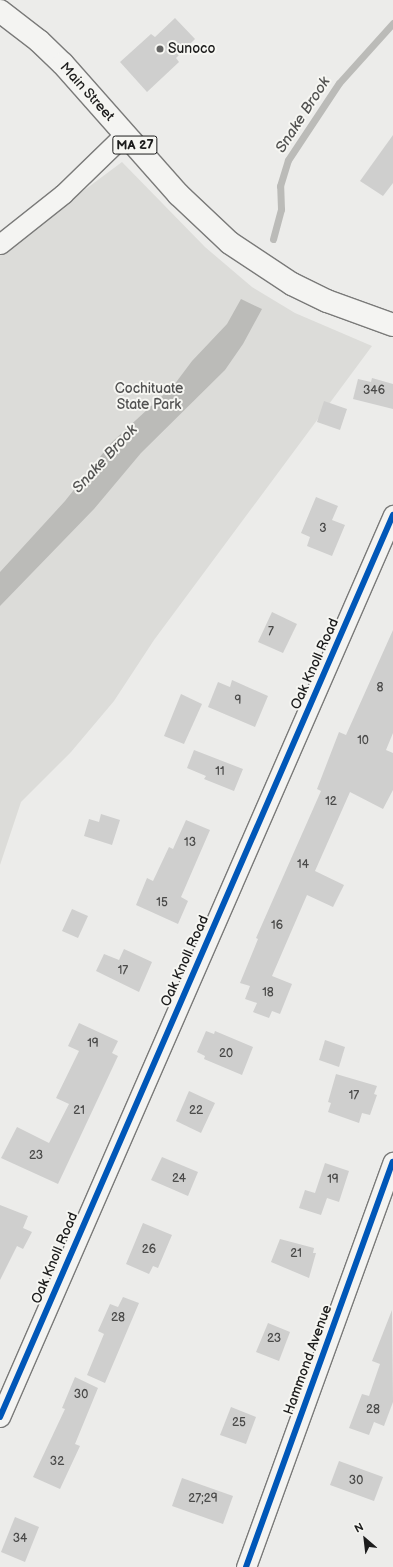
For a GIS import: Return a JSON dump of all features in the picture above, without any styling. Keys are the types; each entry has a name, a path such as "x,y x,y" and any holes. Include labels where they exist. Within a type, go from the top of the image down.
{"main road":[{"name":"Main Street","path":"0,11 50,52 203,220 243,254 275,274 327,301 393,325"}],"street":[{"path":"0,244 63,194 125,134"},
{"name":"Oak Knoll Road","path":"0,1416 393,516"},
{"name":"Hammond Avenue","path":"246,1567 393,1162"}],"shaded area":[{"name":"Cochituate State Park","path":"122,162 205,247 252,287 295,313 372,346 154,640 114,701 71,752 21,802 0,865 0,253"}],"water":[{"path":"241,299 262,309 243,344 225,370 141,453 94,509 0,606 0,572 65,501 111,443 174,385 192,361 227,324"}],"building":[{"name":"Sunoco","path":"175,18 195,39 176,58 179,62 147,92 120,62 151,34 155,37"},
{"path":"393,135 393,183 383,196 360,181"},
{"path":"372,378 393,384 393,409 353,399 358,379 371,382"},
{"path":"324,401 347,409 340,430 317,422"},
{"path":"316,497 338,506 332,520 345,525 332,556 307,546 310,537 301,533"},
{"path":"272,612 297,624 283,653 258,642"},
{"path":"393,630 393,733 386,750 393,753 393,790 383,809 350,792 315,871 344,885 333,907 307,895 272,976 292,984 280,1014 272,1011 269,1018 253,1012 257,1003 245,999 250,986 240,983 258,939 256,938 321,791 317,789 339,732 346,735"},
{"path":"232,680 268,696 255,727 208,707 218,682 230,687"},
{"path":"181,694 202,704 184,744 164,736"},
{"path":"194,750 243,769 234,791 204,779 206,776 187,768"},
{"path":"101,814 120,820 112,845 84,836 89,819 99,822"},
{"path":"186,820 210,830 181,897 188,901 178,924 136,905 147,878 153,881 169,847 173,849"},
{"path":"72,909 88,916 78,938 62,931"},
{"path":"124,949 152,962 139,992 96,971 104,954 119,960"},
{"path":"79,1023 118,1041 112,1053 118,1056 58,1184 1,1158 17,1127 49,1143 69,1104 56,1098 79,1051 68,1046"},
{"path":"206,1031 214,1034 215,1031 253,1047 242,1075 204,1059 205,1056 197,1052"},
{"path":"325,1040 345,1047 339,1067 319,1060"},
{"path":"336,1074 377,1086 374,1094 377,1095 370,1115 362,1113 359,1123 328,1112 331,1103 328,1102"},
{"path":"189,1091 215,1103 201,1133 176,1121"},
{"path":"162,1157 198,1172 188,1196 151,1180"},
{"path":"325,1163 349,1171 339,1202 327,1198 321,1215 299,1208 305,1190 315,1193"},
{"path":"0,1205 28,1216 23,1228 32,1232 23,1249 17,1246 0,1280"},
{"path":"143,1223 172,1235 158,1268 153,1266 149,1274 126,1264"},
{"path":"280,1239 314,1248 313,1253 316,1253 309,1278 271,1262"},
{"path":"123,1297 139,1303 105,1383 87,1375 104,1334 98,1331 110,1304 118,1307"},
{"path":"392,1310 393,1402 384,1426 374,1422 369,1435 349,1428 362,1394 369,1396 380,1364 372,1361"},
{"path":"268,1323 290,1332 279,1361 256,1352"},
{"path":"75,1377 98,1388 75,1444 80,1446 60,1489 33,1477 65,1409 62,1408"},
{"path":"231,1407 256,1417 246,1444 220,1435"},
{"path":"339,1461 383,1477 374,1501 330,1485"},
{"path":"182,1478 233,1496 223,1524 172,1506"},
{"path":"15,1517 39,1527 25,1562 1,1552"}],"waterway":[{"name":"Snake Brook","path":"273,239 281,209 280,186 288,160 339,83 393,23"}],"cycle path":[{"path":"0,1417 393,515"},
{"path":"246,1567 393,1162"}],"place":[{"name":"Sunoco","path":"160,49"}]}
